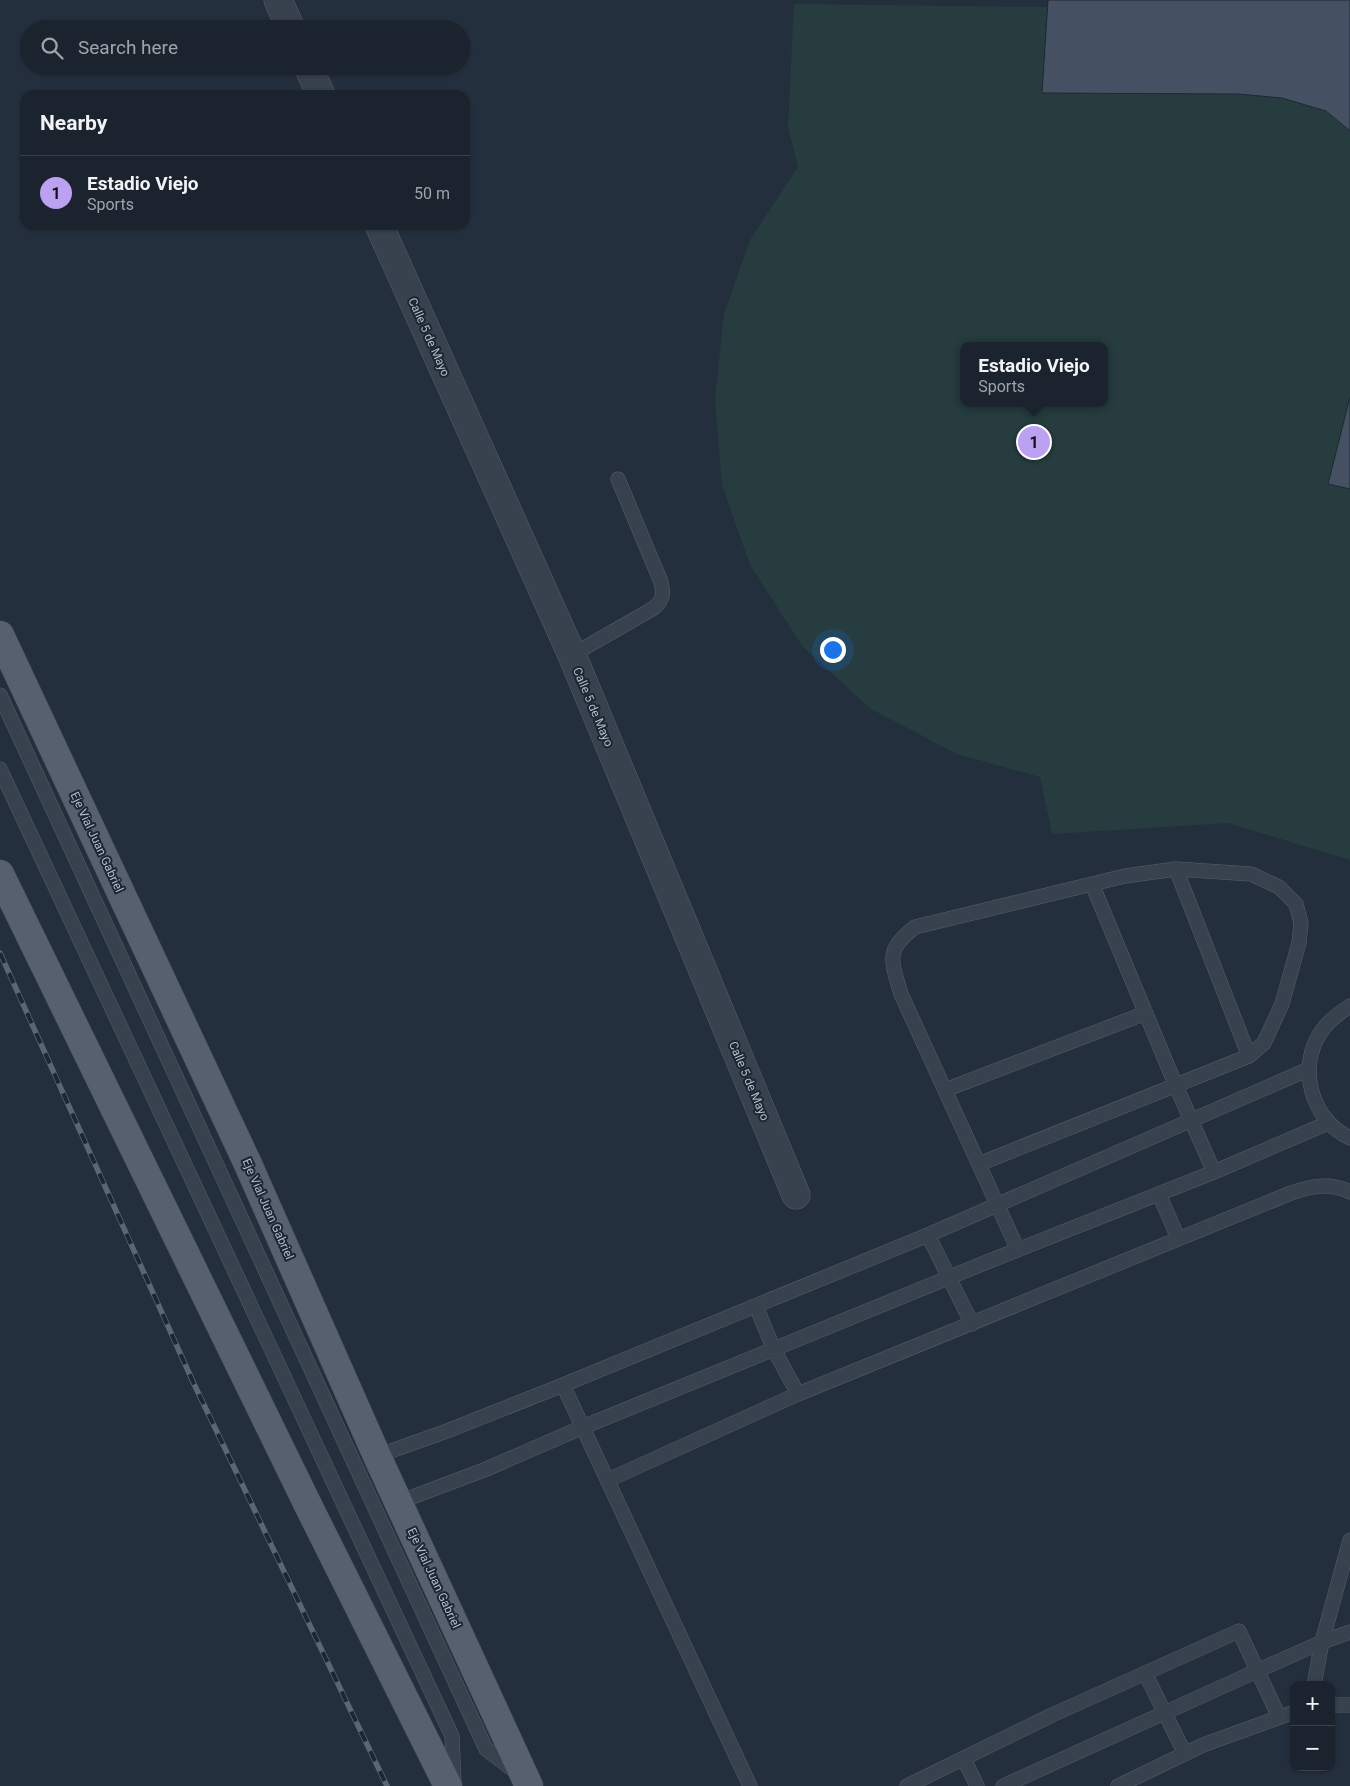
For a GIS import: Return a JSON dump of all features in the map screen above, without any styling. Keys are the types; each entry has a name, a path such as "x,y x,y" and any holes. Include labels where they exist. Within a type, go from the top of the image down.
{"main road":[{"name":"Eje Vial Juan Gabriel","path":"0,634 247,1162 377,1456 528,1783"},
{"path":"0,874 289,1468 448,1786"}],"street":[{"path":"278,0 287,20"},
{"path":"312,75 319,90"},
{"name":"Calle 5 de Mayo","path":"381,230 572,655 796,1195"}],"lane":[{"path":"572,655 654,608 662,601 661,582 618,479"},
{"path":"0,695 486,1749 528,1783"},
{"path":"0,770 452,1736 454,1786"},
{"path":"1176,868 1249,1056"},
{"path":"979,1164 1249,1056 1264,1043 1282,1004 1299,943 1301,923 1296,904 1279,887 1251,874 1176,868 1125,876 915,926 902,937 894,949 892,964 901,994 1018,1250"},
{"path":"1092,884 1214,1172"},
{"path":"1350,1006 1333,1018 1320,1032 1312,1050 1309,1069 1310,1088 1317,1107 1328,1123 1350,1138"},
{"path":"945,1090 1146,1013"},
{"path":"377,1456 447,1431 563,1385 928,1235 1309,1069"},
{"path":"399,1502 484,1470 583,1427 1214,1172 1328,1123"},
{"path":"608,1480 798,1394 1178,1238 1311,1186 1326,1186 1350,1192"},
{"path":"1159,1194 1178,1238"},
{"path":"928,1235 972,1324"},
{"path":"756,1306 774,1350 798,1394"},
{"path":"563,1385 750,1786"},
{"path":"1315,1681 1322,1642 1350,1540"},
{"path":"907,1786 1052,1715 1239,1631 1279,1717"},
{"path":"1003,1786 1258,1670 1350,1632"},
{"path":"1145,1673 1185,1754"},
{"path":"1335,1705 1350,1705"},
{"path":"1118,1786 1203,1745 1290,1713"},
{"path":"964,1759 977,1786"}],"green space":[{"path":"1048,0 1350,0 1350,860 1228,823 1052,834 1040,777 957,754 871,709 803,647 750,565 722,485 715,399 724,314 750,240 798,167 788,127 794,4 1047,7"}],"building":[{"path":"1048,0 1350,0 1350,131 1326,111 1282,98 1238,94 1042,93"},
{"path":"1350,397 1350,489 1328,484"}],"railway":[{"path":"0,953 194,1384 387,1786"}],"place":[{"name":"Estadio Viejo","path":"1034,442"}]}
